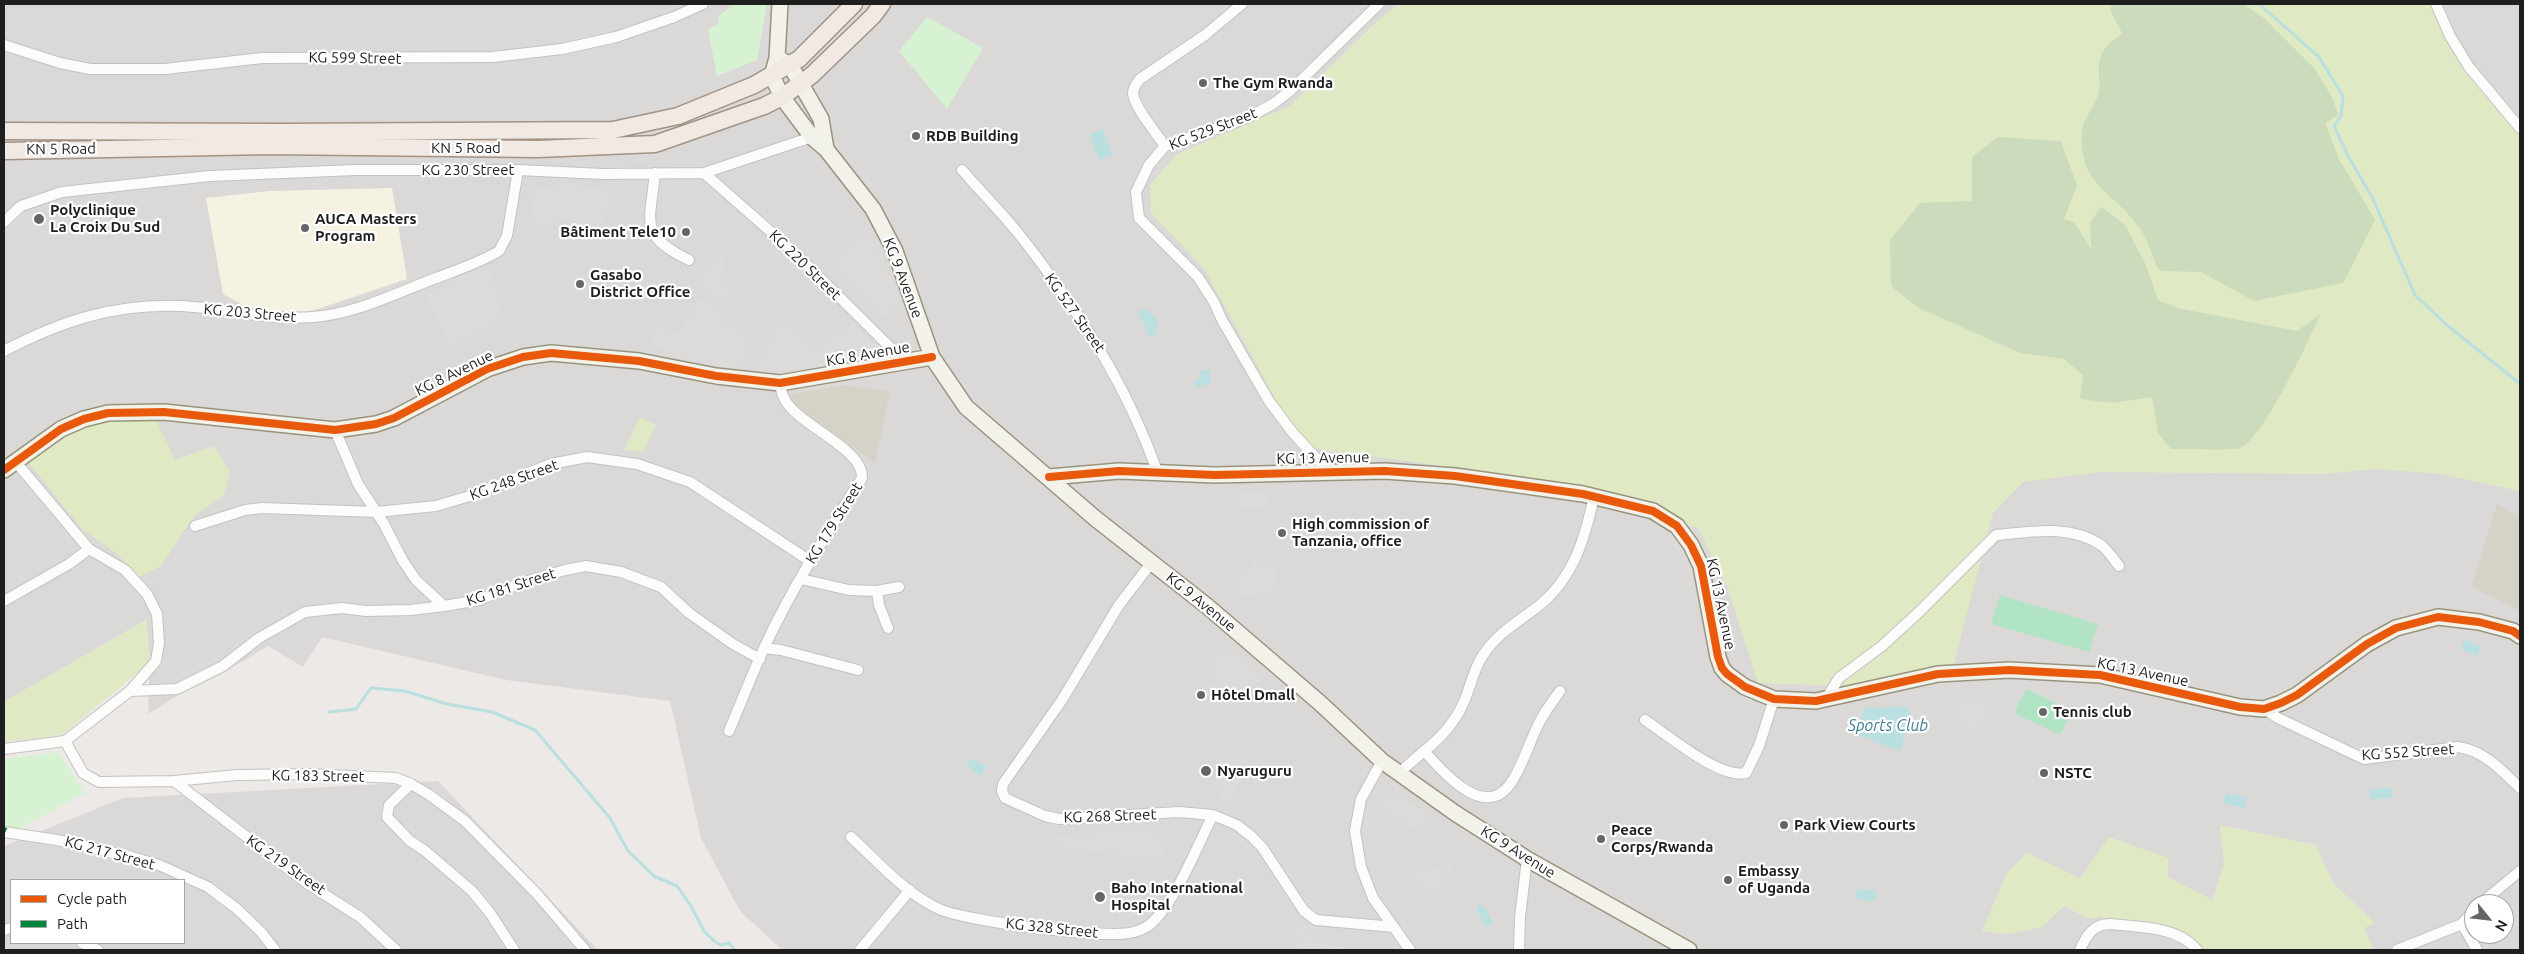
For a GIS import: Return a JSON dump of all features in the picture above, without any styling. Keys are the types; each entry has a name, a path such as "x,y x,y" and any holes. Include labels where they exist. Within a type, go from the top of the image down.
{"main road":[{"name":"KN 5 Road","path":"4,131 613,130 678,116 772,76 783,62 799,59 854,4"},
{"name":"KN 5 Road","path":"4,151 269,146 538,149 654,144 764,106 782,97 826,62 882,4"}],"street":[{"name":"KG 599 Street","path":"4,45 60,63 90,69 165,69 262,58 493,57 562,49 616,37 674,17 703,4"},
{"path":"780,4 783,62 800,84 822,119 826,149"},
{"path":"1165,146 1137,103 1133,94 1134,86 1145,76 1212,31 1242,4"},
{"name":"KG 529 Street","path":"1328,471 1292,433 1268,401 1222,320 1214,302 1198,277 1139,218 1136,192 1141,178 1165,146 1247,118 1274,104 1379,4"},
{"path":"2436,4 2450,36 2469,67 2520,128"},
{"name":"KG 9 Avenue","path":"772,76 782,97 812,137 826,149 874,209 895,251 932,357 966,407 1049,476 1096,519 1208,606 1320,703 1382,761 1455,813 1527,859 1689,950"},
{"name":"KG 230 Street","path":"4,222 21,206 62,192 210,176 303,171 462,170 518,170 603,174 704,173 812,137"},
{"path":"462,149 462,170"},
{"name":"KG 203 Street","path":"4,351 70,320 125,307 181,306 277,318 303,318 316,317 378,301 499,251 507,236 518,170"},
{"name":"KG 527 Street","path":"962,170 1022,238 1095,340 1118,380 1158,474"},
{"path":"655,173 650,220 654,238 666,248 689,260"},
{"name":"KG 220 Street","path":"704,173 794,253 904,361"},
{"name":"KG 8 Avenue","path":"10,465 61,429 84,419 108,413 164,412 335,430 376,424 394,418 487,370 523,357 552,353 639,361 716,376 780,383 932,357"},
{"name":"KG 179 Street","path":"729,730 764,648 810,560 862,478 862,470 850,455 792,408 783,397 780,383"},
{"path":"335,430 358,484 416,580 444,606"},
{"name":"KG 248 Street","path":"195,526 245,510 262,508 376,512 436,506 473,495 551,464 587,457 637,464 690,482 810,560"},
{"path":"4,749 65,741 130,691 156,661 159,643 157,614 146,594 125,570 89,549 10,465"},
{"name":"KG 13 Avenue","path":"1049,476 1119,471 1215,475 1385,471 1455,476 1594,496 1653,510 1677,526 1691,545 1701,566 1718,657 1722,668 1745,687 1774,699 1795,701 1826,700 1938,674 2009,670 2100,675 2232,705 2264,709"},
{"path":"1399,773 1438,741 1451,725 1463,704 1482,657 1494,640 1537,607 1564,579 1582,543 1594,496"},
{"path":"1826,700 1839,678 1882,646 1919,612 1996,534 2057,530 2070,532 2102,546 2119,566"},
{"path":"4,601 69,564 89,549"},
{"name":"KG 268 Street","path":"1152,562 1119,605 1062,700 1003,784 1002,791 1005,798 1045,816 1058,819 1180,812 1213,815 1237,825 1262,847 1304,911 1316,920 1394,927"},
{"name":"KG 181 Street","path":"130,691 177,689 223,666 258,638 305,612 342,608 366,611 411,610 444,606 479,600 521,583 586,566 621,572 661,588 696,618 733,644 760,659"},
{"path":"801,579 849,590 877,591 899,587"},
{"path":"877,591 879,605 888,628"},
{"path":"2264,709 2296,695 2367,644 2396,628 2438,617 2479,622 2513,631 2520,636"},
{"path":"764,648 781,650 858,670"},
{"path":"1424,751 1466,792 1479,797 1492,797 1505,790 1514,779 1540,721 1560,690"},
{"path":"1645,720 1730,773 1746,773 1754,761 1774,699"},
{"name":"KG 552 Street","path":"2264,709 2330,744 2364,759 2458,748 2472,749 2484,755 2520,788"},
{"name":"KG 183 Street","path":"65,741 83,773 99,782 174,782 237,775 310,774 396,778 411,784 465,821 538,894 585,950"},
{"path":"1382,761 1361,799 1356,831 1364,875 1373,898 1410,950"},
{"name":"KG 219 Street","path":"174,782 308,884 360,917 396,950"},
{"path":"411,784 389,805 387,817 410,842 424,850 472,891 490,913 514,950"},
{"name":"KG 328 Street","path":"851,837 910,890 940,909 965,918 1099,934 1134,933 1148,926 1165,908 1213,815"},
{"name":"KG 217 Street","path":"5,832 57,840 159,865 208,887 237,909 261,932 275,950"},
{"path":"1520,950 1520,917 1527,859"},
{"path":"2492,894 2520,871"},
{"path":"860,950 910,890"},
{"path":"2398,950 2464,922"},
{"path":"2080,950 2093,929 2102,924 2170,934 2187,940 2197,950"},
{"path":"2462,924 2477,950"},
{"path":"84,944 98,950"}],"shaded area":[{"path":"4,4 2520,4 2520,950 782,950 740,911 701,838 670,701 506,680 322,637 303,667 268,646 220,675 177,696 148,714 150,663 146,620 4,702"},
{"path":"570,184 611,191 601,232 563,220 533,227 523,241 537,188"},
{"name":"AUCA Masters Program","path":"392,188 407,279 309,312 252,310 223,294 206,198 270,191"},
{"path":"865,227 883,259 902,301 885,318 829,264"},
{"path":"726,246 730,249 723,262 728,287 739,289 719,303 698,280"},
{"path":"488,262 504,320 450,346 426,295"},
{"path":"699,299 718,306 720,316 752,344 741,370 677,358 650,342 656,325 678,333"},
{"path":"779,323 787,323 814,347 818,346 838,326 845,332 853,324 883,353 884,360 846,369 755,370"},
{"path":"845,385 890,392 875,463 792,404 790,394"},
{"path":"1234,491 1270,492 1266,510 1234,507"},
{"path":"2497,504 2520,517 2520,611 2471,587"},
{"path":"1253,561 1279,561 1273,593 1242,596 1235,583 1244,568 1252,569"},
{"path":"1225,645 1264,678 1232,698 1206,664"},
{"name":"Sports Club","path":"1977,698 1993,715 1971,736 1950,712 1964,700 1970,705"},
{"path":"1218,759 1248,760 1231,801 1220,800 1224,786 1215,783"},
{"path":"438,781 598,950 4,950 4,846 123,798"},
{"path":"1389,791 1429,813 1419,831 1377,809"},
{"path":"1156,829 1164,856 1136,858 1058,846 1052,836"},
{"path":"1413,863 1424,868 1427,864 1441,871 1448,864 1452,866 1452,874 1447,874 1446,879 1452,879 1452,885 1425,889 1407,874"},
{"path":"1303,919 1319,942 1345,949 1369,950 1304,950 1300,947 1293,924"}],"green space":[{"path":"734,4 767,4 757,60 717,76 708,30 718,24 719,16"},
{"path":"1398,4 2438,4 2451,34 2520,133 2520,491 2440,474 2378,469 2324,474 2100,472 2023,482 1993,513 1954,663 1846,686 1758,683 1727,586 1698,528 1479,471 1311,448 1284,415 1205,270 1151,213 1150,185 1177,154 1290,106 1372,26"},
{"path":"2112,4 2243,4 2264,18 2315,69 2333,99 2338,115 2325,123 2339,159 2375,220 2343,283 2254,301 2201,272 2160,271 2141,230 2092,176 2085,164 2082,149 2083,125 2099,92 2101,56 2106,47 2122,33 2110,10"},
{"path":"927,17 983,48 947,109 899,51"},
{"path":"1998,137 2061,141 2077,186 2064,219 2075,223 2091,250 2090,223 2101,207 2125,225 2145,263 2158,300 2177,308 2297,331 2320,315 2273,409 2250,441 2235,449 2171,449 2158,433 2152,397 2113,403 2080,399 2083,375 2064,359 2020,353 1917,307 1891,286 1890,240 1920,203 1972,201 1972,157"},
{"path":"111,413 154,416 175,460 214,446 230,472 224,495 194,516 161,566 139,577 117,554 82,529 27,461 76,426"},
{"path":"640,417 656,425 643,452 624,450"},
{"path":"2000,595 2098,624 2089,652 1991,624"},
{"path":"146,620 150,663 61,735 4,742 4,702"},
{"name":"Tennis club","path":"2026,689 2072,711 2060,735 2014,713"},
{"path":"58,752 85,793 14,831 4,826 4,759"},
{"path":"2220,825 2316,845 2333,883 2375,923 2364,928 2374,950 2206,950 2183,934 2099,917 2089,919 2064,906 2042,927 2007,934 1982,931 2007,873 2027,853 2080,878 2109,837 2168,858 2168,877 2212,900 2224,864"}],"water":[{"path":"1103,129 1113,155 1099,160 1090,134"},
{"path":"1146,310 1154,316 1157,323 1156,331 1151,339 1137,311"},
{"path":"1208,369 1212,382 1196,388 1193,381 1202,378 1200,371"},
{"path":"2465,640 2481,647 2477,656 2461,649"},
{"name":"Sports Club","path":"1906,707 1911,713 1900,751 1858,735 1864,708"},
{"path":"971,758 987,767 981,776 966,766"},
{"path":"2392,788 2392,798 2371,799 2370,789"},
{"path":"2226,793 2247,798 2244,808 2223,803"},
{"path":"1857,889 1876,890 1875,901 1856,899"},
{"path":"1478,905 1485,907 1493,923 1485,927 1477,911"}],"waterway":[{"path":"2259,4 2319,57 2343,96 2341,116 2334,126 2348,156 2373,199 2415,295 2448,326 2520,384"},
{"path":"329,712 356,709 371,688 405,691 447,704 492,712 535,730 610,818 628,851 654,876 677,886 691,906 704,931 714,941 721,945 729,943 735,950"}],"cycle path":[{"path":"4,470 61,429 84,419 108,413 164,412 335,430 376,424 394,418 487,369 523,357 551,353 639,361 716,376 780,383 932,357"},
{"path":"1049,477 1119,471 1215,475 1385,471 1455,476 1583,494 1653,511 1677,526 1691,545 1701,566 1718,657 1722,668 1745,687 1774,699 1816,701 1938,674 2009,670 2100,675 2240,707 2264,709 2297,695 2367,644 2396,628 2438,617 2479,622 2513,631 2520,636"}],"place":[{"name":"The Gym Rwanda","path":"1203,83"},
{"name":"RDB Building","path":"916,136"},
{"name":"Polyclinique La Croix Du Sud","path":"39,219"},
{"name":"AUCA Masters Program","path":"305,228"},
{"name":"Bâtiment Tele10","path":"686,232"},
{"name":"Gasabo District Office","path":"580,284"},
{"name":"High commission of Tanzania, office","path":"1282,533"},
{"name":"Hôtel Dmall","path":"1201,695"},
{"name":"Tennis club","path":"2043,712"},
{"name":"Nyaruguru","path":"1206,771"},
{"name":"NSTC","path":"2044,773"},
{"name":"Park View Courts","path":"1784,825"},
{"name":"Peace Corps/Rwanda","path":"1601,839"},
{"name":"Embassy of Uganda","path":"1728,880"},
{"name":"Baho International Hospital","path":"1100,897"}]}
